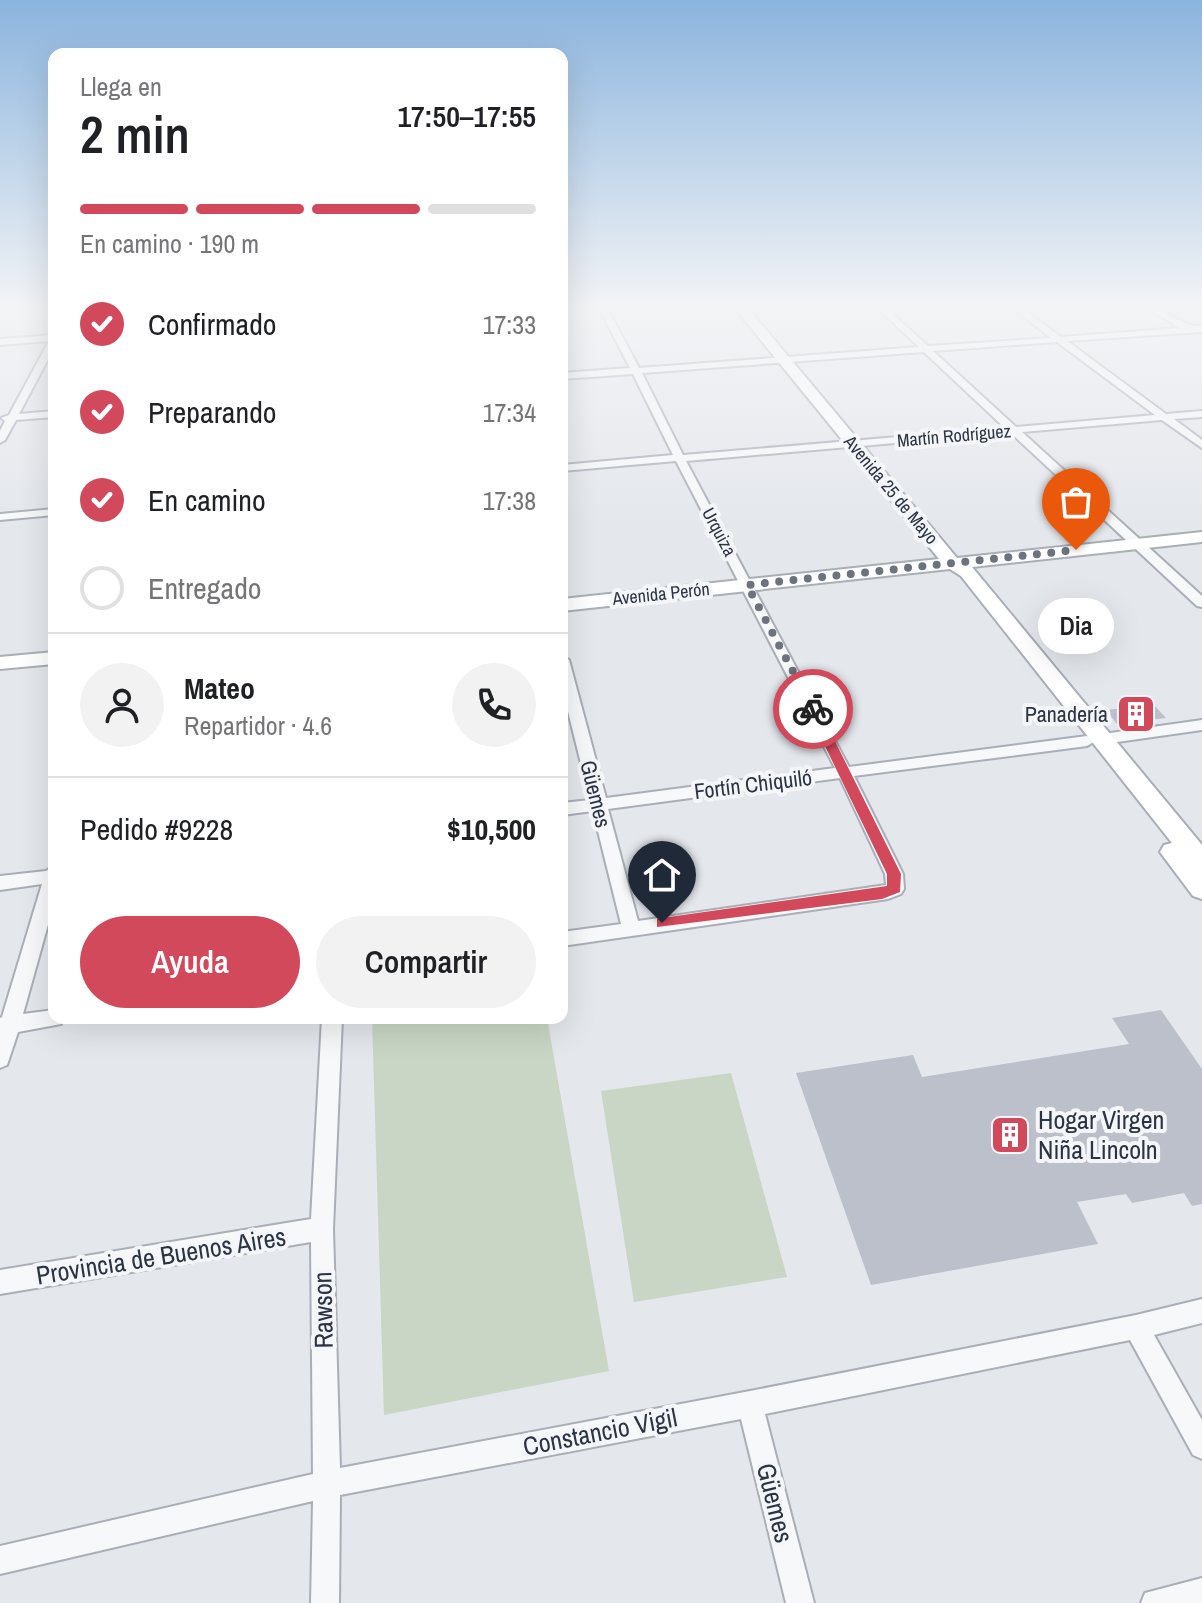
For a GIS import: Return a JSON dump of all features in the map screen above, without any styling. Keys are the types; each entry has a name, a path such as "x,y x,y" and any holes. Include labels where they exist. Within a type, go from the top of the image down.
{"main road":[{"name":"Avenida 25 de Mayo","path":"801,381 951,562 968,572 1095,740 1202,889"},
{"name":"Avenida Perón","path":"568,604 1202,537"},
{"path":"0,663 48,659"},
{"name":"Avenida 25 de Mayo","path":"1095,740 1202,863"}],"street":[{"path":"0,440 32,381"},
{"name":"Urquiza","path":"631,927 882,894 895,889 894,874 846,772 680,459 644,381"},
{"path":"961,381 1202,603"},
{"path":"1116,381 1202,445"},
{"path":"0,418 48,414"},
{"name":"Martín Rodríguez","path":"568,468 854,446 1202,414"},
{"path":"0,517 48,513"},
{"name":"Güemes","path":"568,684 631,927"},
{"name":"Fortín Chiquiló","path":"568,808 1202,725"},
{"path":"0,883 48,876"},
{"path":"0,1059 4,1025 48,893"},
{"path":"568,938 631,927"},
{"path":"4,1025 48,1019"},
{"name":"Rawson","path":"325,1603 327,1484 322,1229 332,1024"},
{"name":"Provincia de Buenos Aires","path":"0,1282 322,1229"},
{"name":"Constancio Vigil","path":"0,1560 327,1484 750,1404 1202,1311"},
{"path":"1136,1327 1202,1446"},
{"name":"Güemes","path":"750,1404 800,1603"},
{"path":"1155,1603 1202,1592"}],"green space":[{"path":"372,1024 548,1024 609,1371 384,1415"},
{"path":"731,1073 787,1277 634,1302 601,1091"}],"building":[{"name":"Panadería","path":"1154,705 1166,718 1117,724 1106,710"},
{"name":"Hogar Virgen Niña Lincoln","path":"1161,1010 1202,1069 1202,1204 1192,1206 1184,1193 1132,1203 1126,1194 1077,1202 1098,1244 871,1285 796,1073 913,1055 922,1077 1129,1044 1112,1018"}],"way so far":[{"path":"813,709 747,585 1076,550"}],"place":[{"name":"Dia","path":"1076,550"},
{"name":"Panadería","path":"1136,714"},
{"name":"Hogar Virgen Niña Lincoln","path":"1010,1135"}],"route":[{"path":"662,923 882,894 895,889 894,874 813,709"}]}
